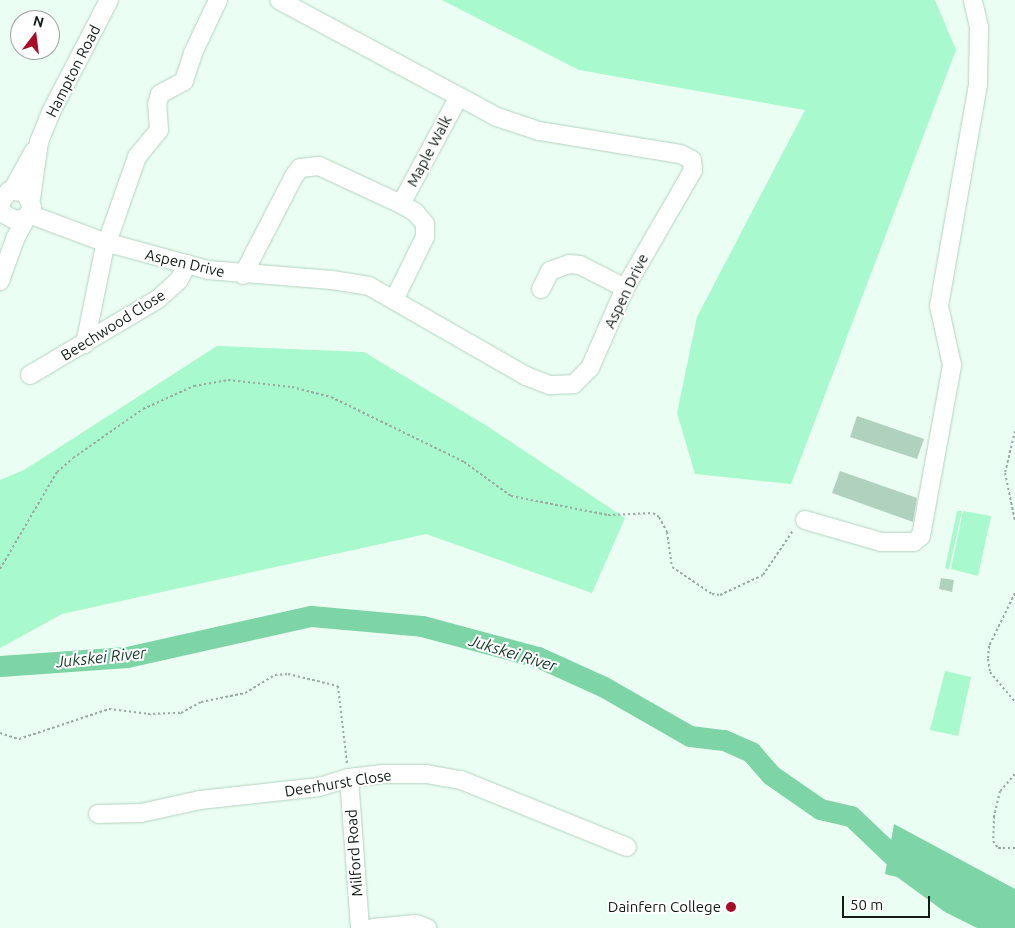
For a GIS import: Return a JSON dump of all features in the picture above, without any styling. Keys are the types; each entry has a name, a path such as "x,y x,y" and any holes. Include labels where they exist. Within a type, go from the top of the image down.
{"street":[{"name":"Hampton Road","path":"6,261 1,209 2,198 39,142 51,112 109,0"},
{"path":"85,344 107,242 137,157 160,130 157,104 160,94 184,81 193,53 218,0"},
{"name":"Aspen Drive","path":"28,210 107,242 187,264 243,275 357,282 395,298 526,376 564,386 574,384 590,368 624,288 693,170 692,160 680,154 521,127 458,98 279,0"},
{"path":"805,520 881,542 914,542 922,536 952,365 939,306 978,84 979,27 973,0"},
{"name":"Maple Walk","path":"401,204 458,98"},
{"name":"Hampton Road","path":"0,281 6,261 28,210 39,142"},
{"path":"243,275 284,193 300,168 309,165 328,169 401,204 420,217 427,230 395,298"},
{"path":"1,209 15,220 28,210 22,190 7,189"},
{"name":"Beechwood Close","path":"30,375 85,344 163,295 179,280 187,264"},
{"path":"541,289 550,271 569,264 580,265 624,288"},
{"name":"Deerhurst Close","path":"98,814 141,813 200,800 319,787 349,778 394,773 452,778 627,847"},
{"name":"Milford Road","path":"349,778 360,928"},
{"path":"373,928 416,924 427,928"}],"path":[{"path":"0,569 55,475 73,458 144,409 194,386 228,380 292,387 332,397 464,462 511,496 608,516 653,512 659,516 667,532 672,567 712,594 720,595 763,575 797,525 805,520"},
{"path":"1015,431 1005,473 1015,521"},
{"path":"1015,593 989,646 988,659 990,672 1015,702"},
{"path":"0,734 20,739 109,709 148,714 181,713 201,702 245,693 274,674 288,674 338,686 349,778"},
{"path":"1015,774 1000,791 994,816 993,841 998,848 1015,848"}],"shaded area":[{"path":"442,0 935,0 956,50 791,484 695,474 677,413 697,317 805,110 579,70"},
{"path":"217,346 364,352 487,426 625,518 592,593 426,534 62,614 0,648 0,480 24,470"},
{"path":"957,511 962,511 949,569 945,568"},
{"path":"963,511 991,516 978,576 951,569"},
{"path":"945,671 971,677 958,736 930,730"},
{"path":"894,824 1015,889 1015,928 977,928 945,912 897,877 885,874"}],"building":[{"path":"857,416 924,439 917,459 850,437"},
{"path":"840,471 917,498 913,522 832,493"},
{"path":"941,578 954,580 952,592 939,589"}],"waterway":[{"name":"Jukskei River","path":"0,666 127,657 311,616 422,626 538,657 604,687 690,736 724,740 751,752 771,775 820,809 851,816 909,871"}],"place":[{"name":"Dainfern College","path":"731,907"}]}
